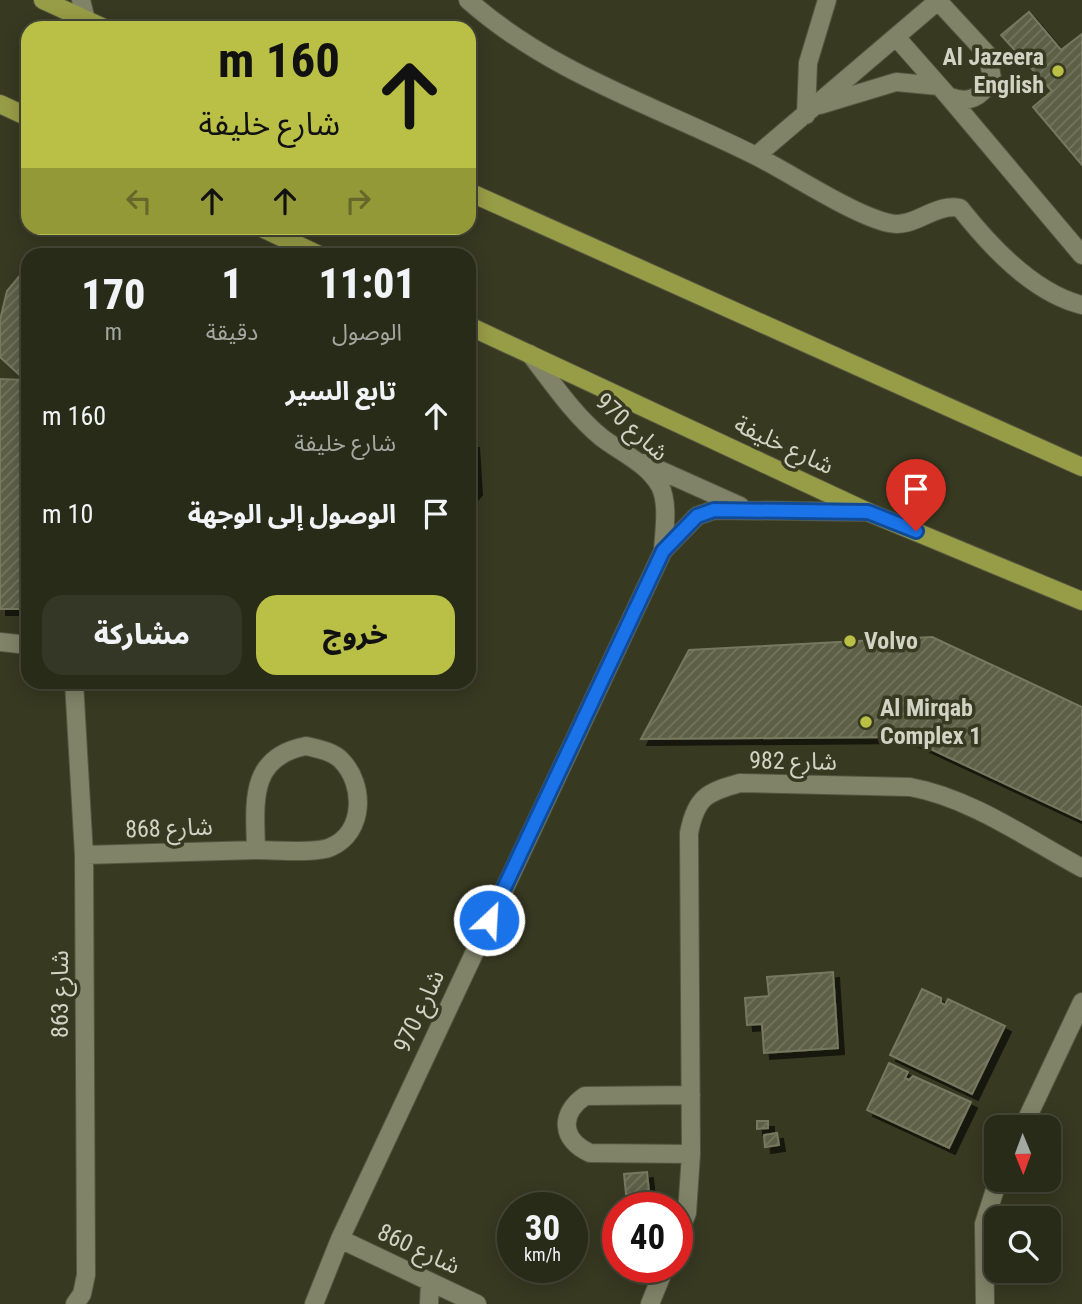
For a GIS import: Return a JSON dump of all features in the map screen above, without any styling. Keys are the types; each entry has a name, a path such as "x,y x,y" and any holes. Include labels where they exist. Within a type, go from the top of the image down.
{"main road":[{"path":"43,0 86,20"},
{"path":"0,104 21,114"},
{"path":"476,195 1082,467"},
{"path":"277,235 304,248"},
{"name":"شارع خليفة","path":"476,329 868,512 1082,601"}],"street":[{"path":"81,0 86,20"},
{"path":"468,0 529,47 889,223 903,224 936,208 960,208 988,243 1035,281 1068,301 1082,305"},
{"path":"811,110 808,63 827,0"},
{"path":"756,156 938,1 988,55 992,68 992,79 985,90 972,100 959,100 944,91 895,82 811,110"},
{"path":"896,37 1082,255"},
{"name":"شارع 970","path":"530,354 582,419 601,437 631,457 660,486 665,522 663,551"},
{"path":"631,457 745,508"},
{"name":"شارع 970","path":"314,1304 340,1239 663,551 697,516 714,510 745,508 792,512 868,512"},
{"path":"0,642 21,644"},
{"name":"شارع 863","path":"74,689 83,855 86,1275 82,1294 75,1304"},
{"name":"شارع 868","path":"83,855 328,849 344,840 352,830 358,800 351,772 339,758 306,746 287,750 271,762 264,771 256,798 256,850"},
{"name":"شارع 982","path":"688,1192 691,1154 689,833 693,813 701,799 716,790 740,783 910,787 931,791 960,803 1082,868"},
{"path":"1029,1115 1082,1002"},
{"path":"691,1095 585,1096 573,1104 567,1119 568,1136 576,1147 590,1153 691,1154"},
{"path":"985,1304 984,1224 994,1192"},
{"name":"شارع 860","path":"340,1239 477,1304"},
{"path":"429,1304 430,1282"},
{"path":"650,1304 659,1283"}],"building":[{"name":"Al Jazeera English","path":"1029,12 1061,50 1082,34 1082,165 1033,107 1052,91 1001,35"},
{"path":"21,274 21,376 0,357 0,320 7,291"},
{"path":"0,379 21,380 21,609 0,609"},
{"name":"Al Mirqab Complex 1","path":"932,637 1082,707 1082,820 905,737 641,739 689,650"},
{"path":"833,972 838,1048 764,1053 762,1024 747,1025 745,998 769,996 767,977"},
{"path":"922,989 941,998 941,1003 945,1005 948,999 1005,1026 972,1094 890,1055"},
{"path":"889,1063 908,1072 905,1078 909,1080 913,1076 971,1102 949,1148 867,1110"},
{"path":"757,1121 768,1121 768,1128 757,1129"},
{"path":"777,1133 779,1145 765,1147 764,1135"},
{"path":"647,1172 649,1192 626,1192 624,1174"}],"place":[{"name":"Al Jazeera English","path":"1058,71"},
{"name":"Volvo","path":"850,641"},
{"name":"Al Mirqab Complex 1","path":"866,722"}],"route":[{"path":"489,920 663,551 697,516 714,510 745,508 792,512 868,512 916,531"}]}
